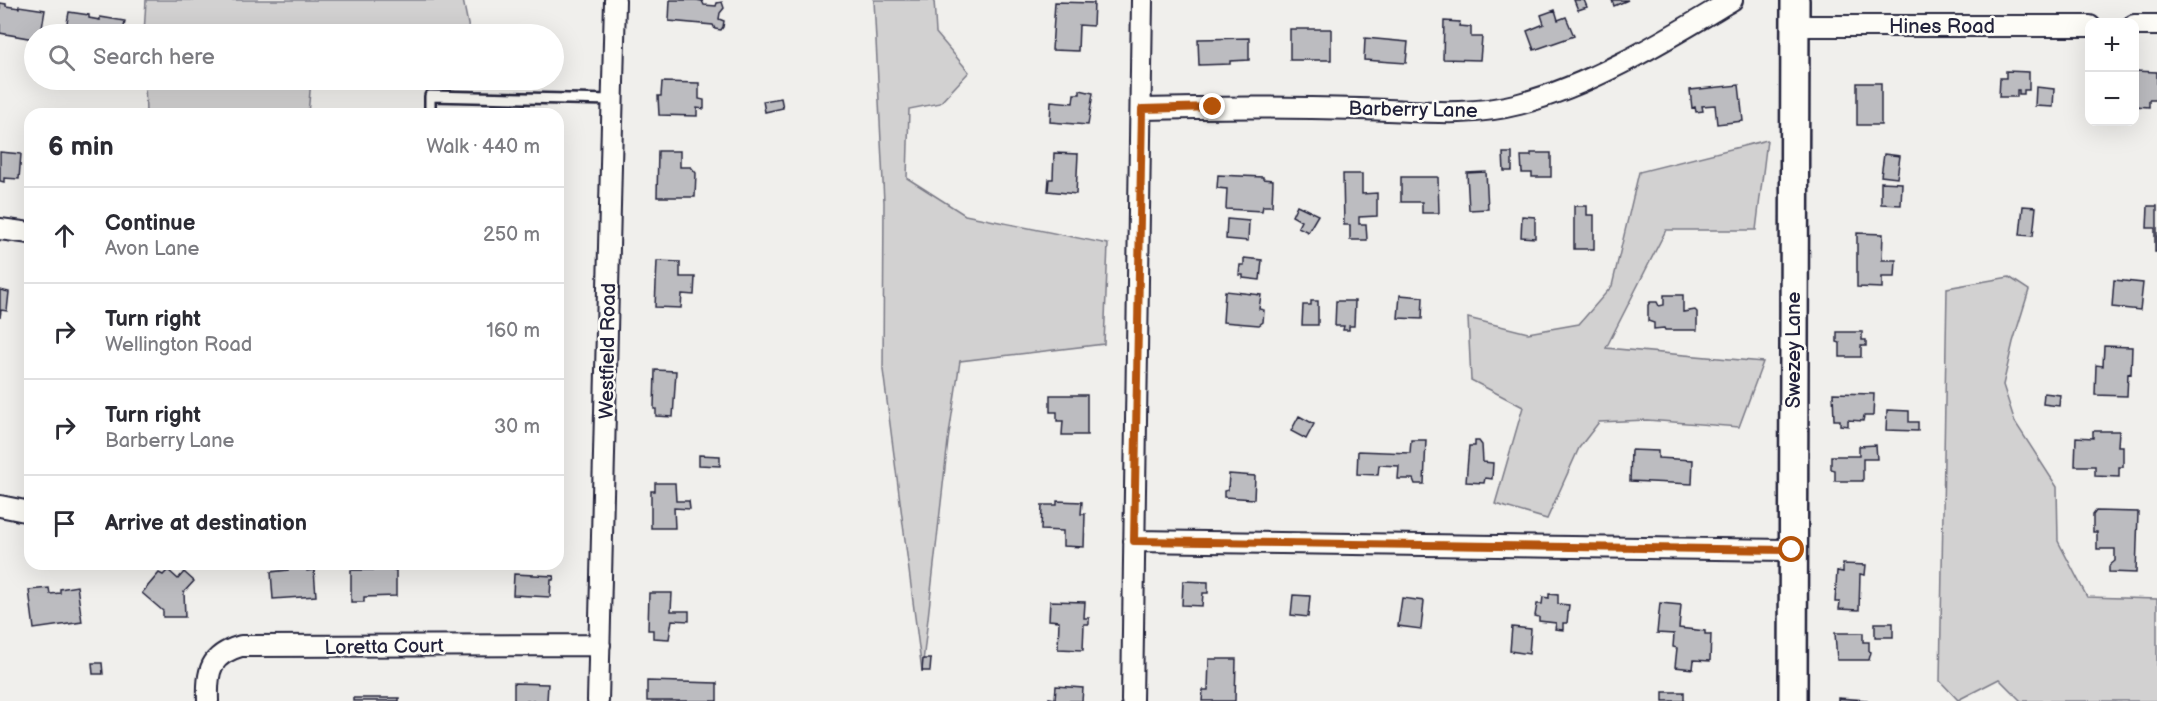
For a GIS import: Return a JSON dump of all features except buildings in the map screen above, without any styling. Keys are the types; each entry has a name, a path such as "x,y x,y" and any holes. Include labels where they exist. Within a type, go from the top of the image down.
{"street":[{"name":"Westfield Road","path":"598,701 615,0"},
{"path":"1132,701 1142,0"},
{"name":"Barberry Lane","path":"1142,109 1340,108 1407,112 1478,112 1553,94 1588,79 1680,31 1732,0"},
{"name":"Hines Road","path":"1794,13 2085,26"},
{"name":"Swezey Lane","path":"1793,701 1794,13"},
{"path":"2139,26 2157,26"},
{"path":"0,229 24,232"},
{"path":"0,506 24,511"},
{"path":"1134,541 1792,550"},
{"name":"Loretta Court","path":"208,701 212,664 225,651 241,646 600,645"}],"lane":[{"path":"430,108 430,96 613,100"}],"shaded area":[{"path":"146,0 463,0 468,24 145,24"},
{"path":"874,0 934,0 936,33 969,72 940,103 909,109 907,178 965,215 1108,244 1104,344 960,361 948,441 922,671 883,370 884,202"},
{"path":"145,90 310,90 309,108 146,108"},
{"path":"1767,140 1756,230 1666,230 1606,348 1763,362 1739,427 1647,420 1599,422 1579,448 1547,519 1495,504 1523,407 1471,380 1468,318 1528,333 1579,324 1612,286 1639,172"},
{"path":"2009,277 2029,290 2003,385 2015,422 2057,487 2058,541 2087,597 2157,599 2157,701 2021,701 1999,679 1958,700 1940,681 1947,288"}],"route":[{"path":"1213,107 1142,109 1134,541 1792,550"}]}
